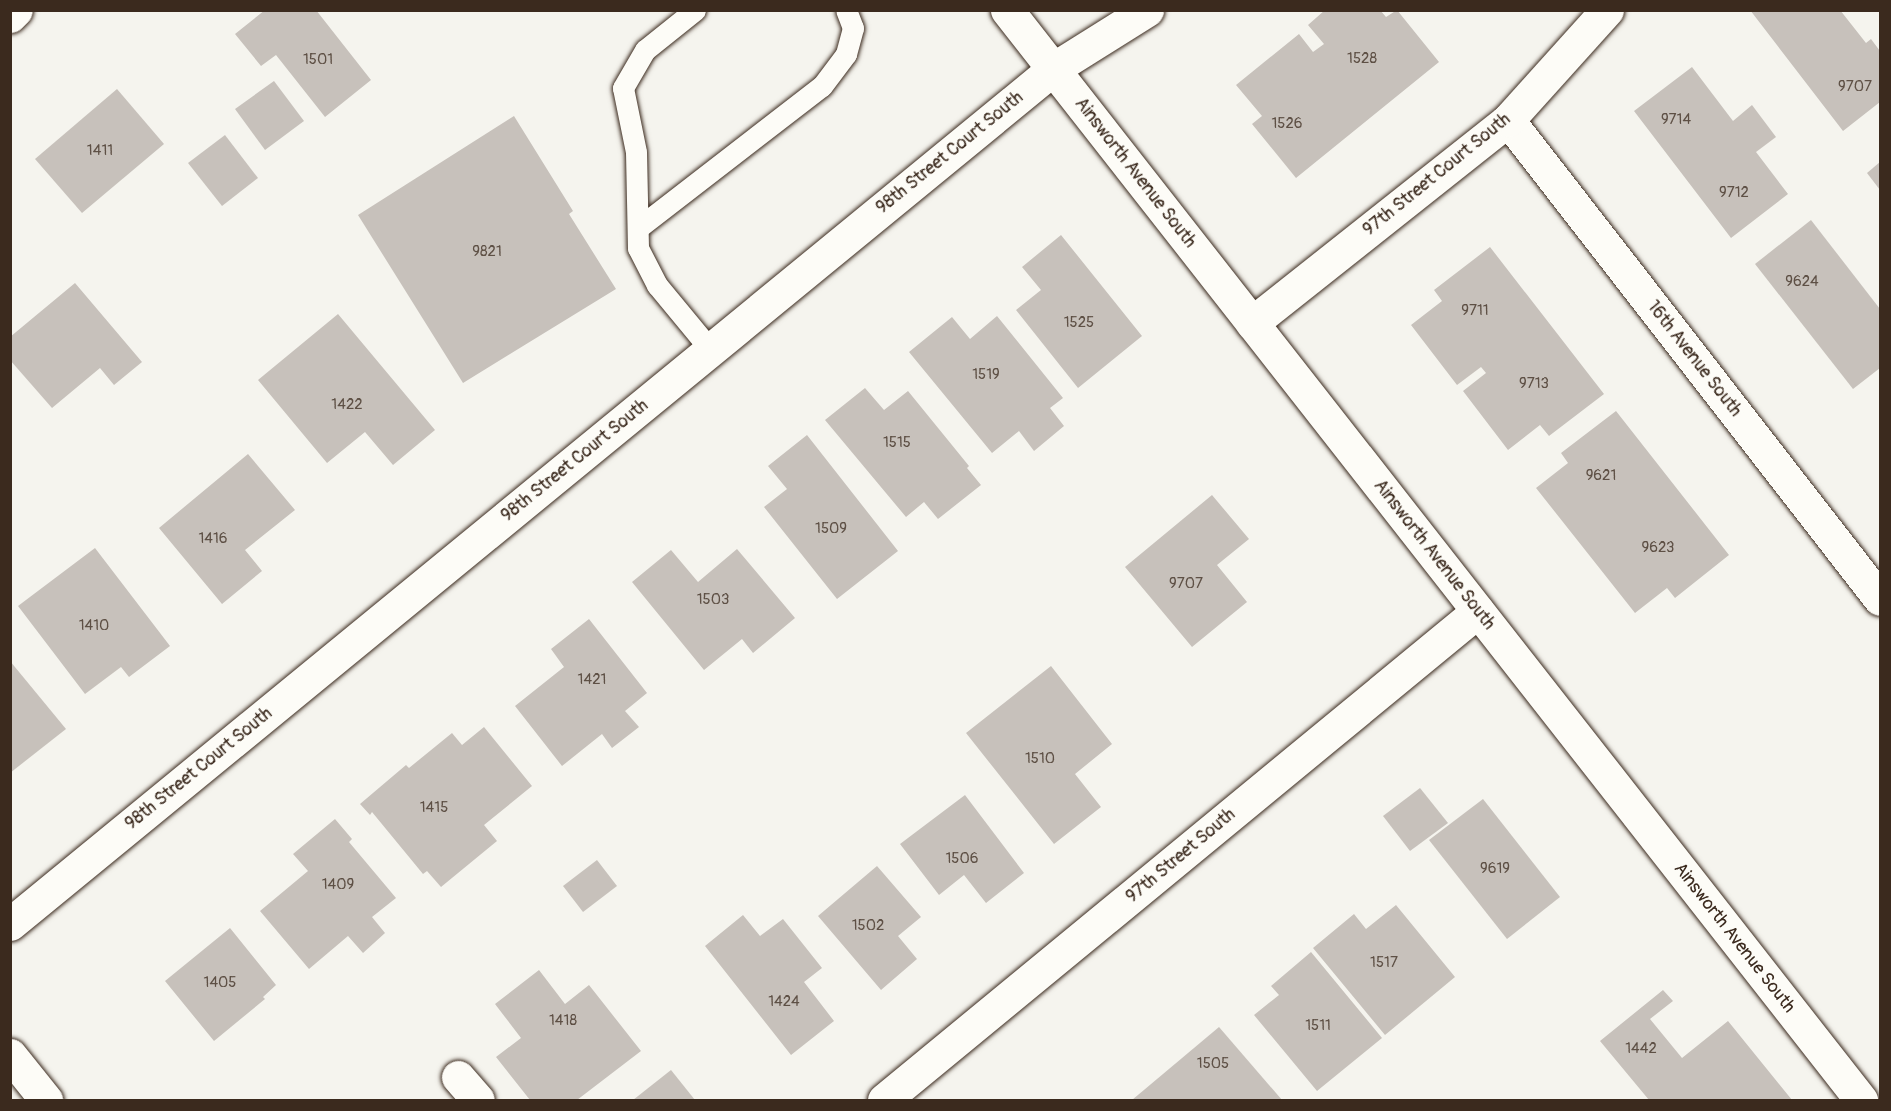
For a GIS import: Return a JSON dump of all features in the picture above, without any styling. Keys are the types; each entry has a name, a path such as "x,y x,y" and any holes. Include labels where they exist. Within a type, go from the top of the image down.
{"street":[{"path":"10,16 16,10"},
{"name":"Ainsworth Avenue South","path":"1007,10 1861,1101"},
{"name":"98th Street Court South","path":"10,924 1053,69 1147,10"},
{"name":"97th Street Court South","path":"1252,323 1508,120 1607,10"},
{"name":"16th Avenue South","path":"1508,120 1881,599"},
{"name":"97th Street South","path":"884,1101 1478,611"},
{"path":"10,1056 46,1101"}],"lane":[{"path":"695,10 645,50 623,88 636,152 638,248 657,285 710,350"},
{"path":"638,228 822,86 846,54 853,28 846,10"}],"building":[{"path":"265,10 316,10 371,80 325,117 276,55 261,66 235,34"},
{"path":"1325,10 1380,10 1386,17 1397,10 1439,62 1296,178 1252,124 1262,116 1236,85 1299,34 1313,52 1324,44 1308,25"},
{"path":"1750,10 1840,10 1866,43 1871,39 1880,51 1880,102 1843,131"},
{"path":"1692,67 1733,121 1752,105 1776,137 1756,152 1788,194 1731,238 1634,111"},
{"path":"274,81 304,121 265,150 235,109"},
{"path":"117,89 164,144 82,213 35,159"},
{"path":"514,116 573,211 569,214 616,289 463,383 358,215"},
{"path":"225,135 258,178 222,206 188,163"},
{"path":"1880,162 1880,190 1867,173"},
{"path":"1811,220 1880,309 1880,368 1853,389 1755,264"},
{"path":"1061,235 1142,336 1078,388 1016,310 1041,290 1022,267"},
{"path":"1490,247 1604,394 1549,436 1540,425 1508,450 1463,391 1486,373 1481,367 1457,385 1411,325 1442,301 1434,290"},
{"path":"75,283 142,362 114,385 100,368 52,408 10,360 10,337"},
{"path":"338,314 435,430 393,465 365,432 327,463 258,380"},
{"path":"997,316 1063,398 1050,408 1064,426 1034,451 1019,431 992,453 909,352 952,317 970,339"},
{"path":"865,388 884,410 908,391 969,466 967,468 981,485 938,519 924,502 906,517 825,420"},
{"path":"1616,411 1729,555 1675,598 1667,588 1635,613 1536,488 1568,463 1561,453"},
{"path":"807,435 898,551 837,599 764,507 787,489 768,466"},
{"path":"248,454 295,510 245,550 262,571 222,604 159,528"},
{"path":"1212,495 1249,539 1217,565 1247,602 1192,647 1125,567"},
{"path":"95,548 170,646 129,677 121,667 85,694 18,606"},
{"path":"737,549 795,618 753,653 742,639 704,670 632,582 671,550 698,582"},
{"path":"589,619 647,693 625,711 639,727 612,748 602,734 562,766 515,706 564,667 551,649"},
{"path":"10,661 66,729 10,773"},
{"path":"1051,666 1112,744 1075,774 1101,807 1054,844 966,733"},
{"path":"484,727 532,786 484,825 497,841 441,887 427,871 423,874 372,812 370,815 360,804 406,765 409,768 452,733 462,745"},
{"path":"1420,788 1448,823 1410,851 1383,816"},
{"path":"965,795 1024,873 986,903 964,875 939,895 900,844"},
{"path":"1483,799 1560,897 1507,939 1429,840"},
{"path":"335,819 352,839 349,842 396,898 372,917 385,933 363,953 348,936 309,969 260,911 308,871 293,854"},
{"path":"597,860 617,886 583,912 563,886"},
{"path":"877,866 921,917 898,936 917,959 881,990 818,916"},
{"path":"1396,905 1455,977 1385,1035 1313,948 1354,914 1366,929"},
{"path":"743,915 760,936 783,919 822,968 804,982 834,1021 791,1055 705,946"},
{"path":"230,928 276,985 263,997 265,999 214,1041 165,981"},
{"path":"1311,952 1382,1038 1317,1091 1254,1015 1279,995 1271,986"},
{"path":"539,970 565,1004 589,985 641,1051 577,1100 530,1100 496,1057 521,1038 495,1004"},
{"path":"1663,990 1673,1001 1650,1019 1682,1058 1728,1021 1792,1100 1649,1100 1600,1041"},
{"path":"1219,1027 1282,1100 1132,1100"},
{"path":"671,1070 695,1100 633,1100"}]}
